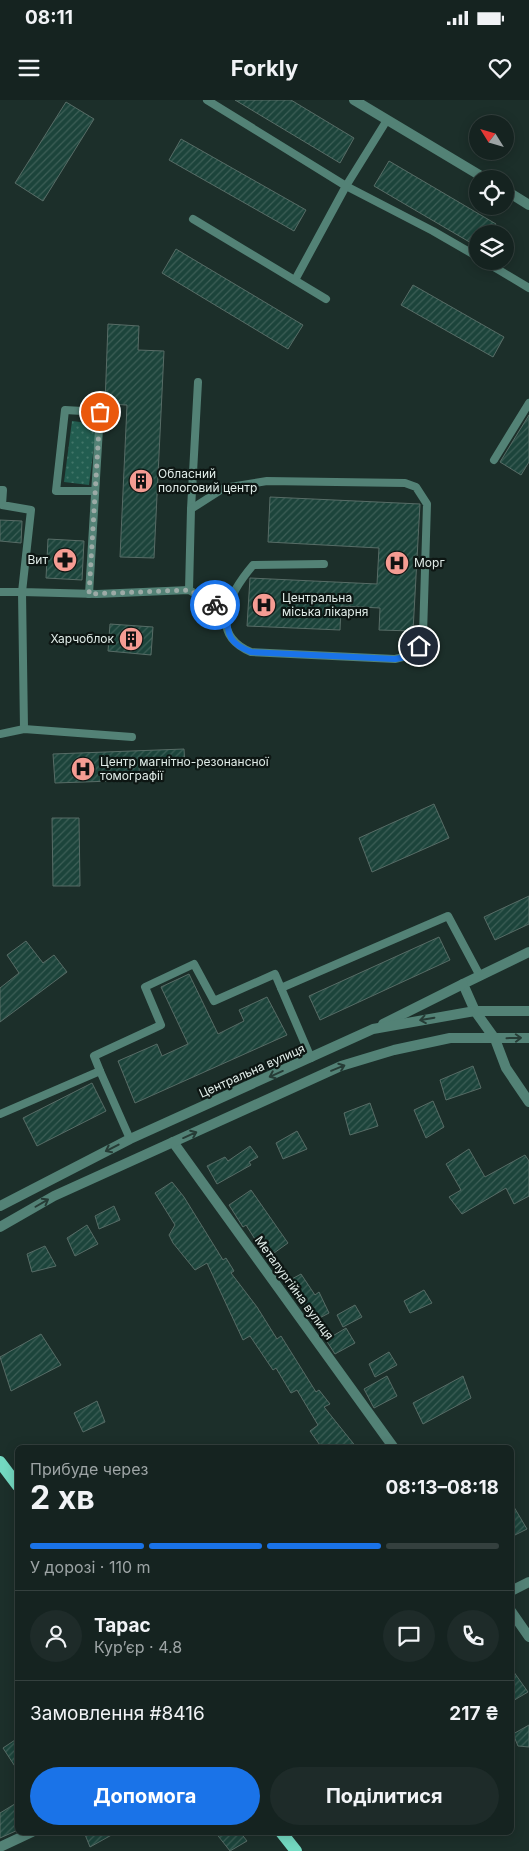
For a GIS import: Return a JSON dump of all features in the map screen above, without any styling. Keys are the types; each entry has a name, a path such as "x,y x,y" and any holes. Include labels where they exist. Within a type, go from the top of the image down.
{"main road":[{"path":"0,1462 15,1482"},
{"path":"283,1835 296,1851"}],"street":[{"path":"354,100 471,170"},
{"path":"514,196 529,205"},
{"path":"373,1029 529,952"},
{"path":"463,984 475,1011 495,1039 506,1068 529,1102"},
{"name":"Центральна вулиця","path":"0,1206 130,1138 373,1029 475,1011 529,1011"},
{"path":"0,1227 54,1196 341,1066 394,1050 450,1038 529,1038"},
{"name":"Металургійна вулиця","path":"173,1142 392,1445"},
{"path":"514,1590 529,1582"},
{"path":"514,1615 529,1637"},
{"path":"0,1847 26,1835"}],"lane":[{"path":"207,100 346,186 469,252"},
{"path":"295,280 346,186 387,120"},
{"path":"194,219 326,299"},
{"path":"499,270 529,288"},
{"path":"189,590 198,382"},
{"path":"494,460 529,403"},
{"path":"89,594 100,412 65,410 56,491 95,491"},
{"path":"192,509 224,488 267,481 405,482 416,487 427,504 423,635 419,646 406,657 395,659 251,652 231,640 226,611 236,585 253,565 324,564"},
{"path":"0,490 3,490 2,505 31,510 22,592 24,729"},
{"path":"0,592 89,594 189,590 226,611"},
{"path":"0,734 24,729 132,737"},
{"path":"281,988 448,916 480,976"},
{"path":"130,1138 94,1056 161,1025 145,987 194,964 214,1001 275,974 311,1058"},
{"path":"0,1114 100,1071"}],"green space":[{"path":"72,421 97,424 89,485 64,482"}],"building":[{"path":"235,100 291,100 354,138 340,163"},
{"path":"66,102 94,119 43,201 15,183"},
{"path":"181,139 306,210 294,231 169,160"},
{"path":"389,161 469,208 469,215 481,215 496,224 469,225 469,242 374,186"},
{"path":"176,249 303,325 288,349 162,273"},
{"path":"413,285 504,337 493,357 401,305"},
{"name":"Обласний пологовий центр","path":"108,324 139,326 138,350 164,351 154,558 120,557 127,405 105,404"},
{"path":"529,415 529,462 521,475 500,462"},
{"name":"Морг","path":"270,497 420,504 413,631 379,630 380,608 341,606 340,630 247,626 250,578 377,584 379,548 268,542"},
{"path":"0,520 22,521 21,543 0,541"},
{"name":"Вит","path":"48,539 84,541 82,580 46,578"},
{"name":"Харчоблок","path":"110,624 153,627 151,655 108,651"},
{"path":"184,749 185,766 139,767 140,780 55,783 53,754"},
{"path":"434,804 449,838 372,872 359,838"},
{"path":"52,818 79,818 80,886 53,886"},
{"path":"529,896 529,924 495,940 484,917"},
{"path":"439,937 450,960 320,1020 309,996"},
{"path":"26,941 43,963 54,955 67,972 0,1022 0,988 19,973 7,955"},
{"path":"189,974 218,1034 244,1021 239,1010 267,997 287,1035 135,1103 118,1061 157,1044 162,1056 188,1044 161,987"},
{"path":"473,1066 481,1088 446,1100 440,1080"},
{"path":"92,1083 106,1111 37,1146 23,1118"},
{"path":"433,1101 444,1127 426,1138 414,1110"},
{"path":"370,1103 378,1126 350,1135 344,1113"},
{"path":"297,1131 307,1149 283,1159 276,1143"},
{"path":"250,1146 258,1157 249,1162 251,1165 217,1184 207,1166 225,1157 228,1161"},
{"path":"469,1149 485,1177 525,1155 529,1161 529,1196 514,1204 506,1188 462,1214 449,1197 461,1190 446,1164"},
{"path":"172,1182 184,1197 223,1260 226,1258 234,1271 231,1273 257,1307 277,1339 281,1336 316,1392 319,1390 330,1404 324,1407 355,1445 320,1445 310,1431 318,1425 297,1390 291,1393 276,1368 273,1370 250,1336 243,1340 207,1263 195,1270 173,1243 169,1235 175,1225 155,1193"},
{"path":"251,1190 288,1243 267,1258 246,1225 243,1227 229,1205"},
{"path":"114,1206 120,1220 99,1229 95,1216"},
{"path":"87,1225 98,1244 75,1256 67,1238"},
{"path":"45,1246 56,1266 32,1272 27,1254"},
{"path":"301,1274 315,1295 319,1292 329,1313 312,1322 300,1296 297,1297 288,1281"},
{"path":"424,1290 432,1303 410,1313 404,1301"},
{"path":"355,1305 362,1317 343,1327 337,1315"},
{"path":"346,1328 355,1343 335,1354 326,1340"},
{"path":"41,1334 61,1365 11,1391 0,1357"},
{"path":"389,1352 397,1365 375,1377 369,1364"},
{"path":"387,1376 397,1396 374,1408 364,1389"},
{"path":"463,1376 471,1398 423,1424 413,1403"},
{"path":"97,1401 105,1422 83,1432 74,1413"},
{"path":"514,1507 527,1529 514,1536"},
{"path":"514,1672 528,1692 514,1700"},
{"path":"529,1725 529,1747 518,1746 514,1733"},
{"path":"15,1740 15,1766 3,1748"},
{"path":"15,1804 15,1831 0,1838 0,1813"},
{"path":"85,1835 112,1835 90,1847"},
{"path":"217,1835 242,1835 247,1841 230,1851"}],"way so far":[{"path":"100,412 89,594 189,590 215,605"}],"place":[{"name":"Обласний пологовий центр","path":"141,481"},
{"name":"Вит","path":"65,560"},
{"name":"Морг","path":"397,563"},
{"name":"Центральна міська лікарня","path":"264,605"},
{"name":"Харчоблок","path":"131,639"},
{"name":"Центр магнітно-резонансної томографії","path":"83,769"}],"route":[{"path":"215,605 226,611 231,640 251,652 395,659 406,657 415,652 419,646"}]}
